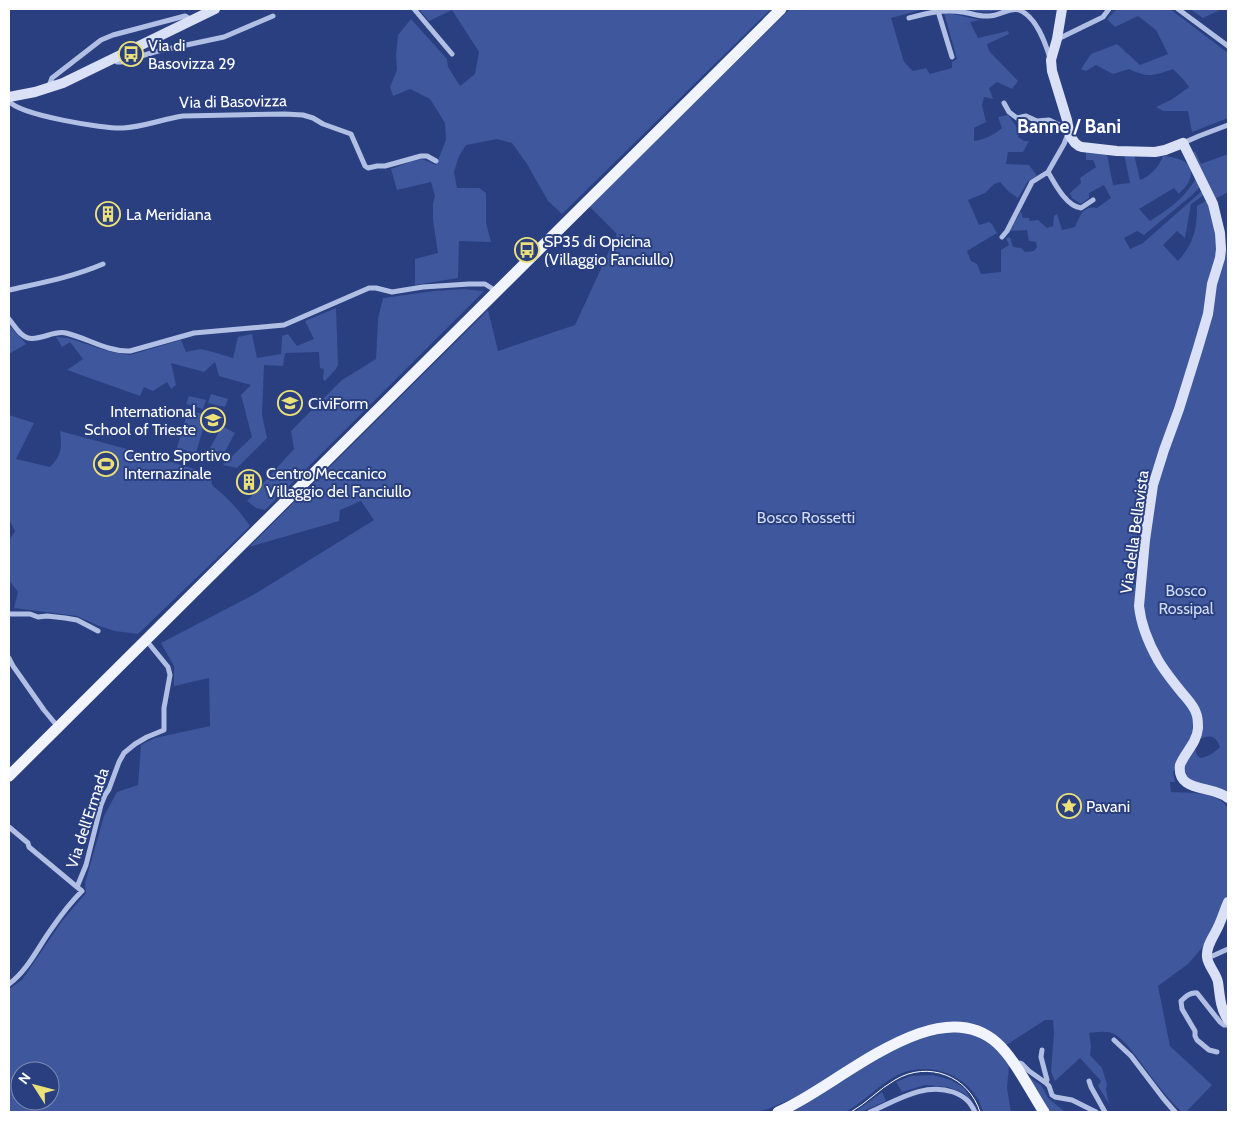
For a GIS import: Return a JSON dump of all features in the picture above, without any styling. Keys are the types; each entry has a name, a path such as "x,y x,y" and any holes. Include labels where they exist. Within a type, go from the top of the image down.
{"main road":[{"path":"9,776 782,9"},
{"path":"778,1112 804,1099 878,1052 934,1029 950,1027 964,1028 986,1035 998,1044 1015,1066 1044,1112"}],"street":[{"name":"Via di Basovizza","path":"215,9 69,80 9,99 14,106 30,112 114,129 143,126 183,116 285,114 303,116 313,118 351,134 365,166 368,168 385,166 421,156 427,156 436,161"},
{"path":"414,9 452,54"},
{"path":"1028,16 1029,9"},
{"path":"1051,60 1062,9"},
{"path":"1057,39 1103,17 1108,9"},
{"path":"1178,9 1228,46"},
{"path":"909,18 938,11 956,11 996,16 1020,10 1036,25 1047,47 1052,71 1068,120 1068,131 1064,144 1048,172 1032,182 1007,231 1002,236"},
{"path":"938,11 952,58"},
{"path":"48,88 52,78 101,40 113,35 185,16 193,20"},
{"path":"114,58 117,62 121,62 158,51 224,37 273,16"},
{"path":"1004,103 1009,112 1017,118 1026,116 1037,121 1050,120 1068,131 1072,140 1079,146"},
{"path":"1064,144 1095,149 1155,152 1165,150 1228,125"},
{"name":"Via della Bellavista","path":"1183,143 1213,204 1220,233 1220,258 1212,284 1208,314 1198,348 1153,485 1144,540 1138,606 1144,628 1158,660 1165,672 1191,703 1198,718 1196,736 1182,760 1179,770 1180,775 1187,784 1219,792 1228,798"},
{"path":"1048,172 1060,192 1077,208 1082,208 1093,200"},
{"path":"9,290 40,284 90,270 103,264"},
{"path":"9,319 23,336 28,338 64,333 112,348 130,351 194,333 284,325 369,288 392,292 423,287 485,284 496,291"},
{"path":"9,614 30,614 38,617 47,616 77,620 98,630"},
{"name":"Via dell'Ermada","path":"77,887 86,866 101,805 119,762 124,753 134,744 147,736 164,730 164,708 170,676 168,667 146,640"},
{"path":"9,658 44,710 58,727"},
{"name":"Via dell'Ermada","path":"9,827 29,847 82,891 52,927 16,979 9,984"},
{"path":"1218,1052 1209,1050 1197,1040 1195,1031 1182,1008 1181,1002 1193,992 1196,993 1220,1022 1224,1025 1228,1019 1221,1006 1222,990 1207,958 1208,947 1228,902"},
{"path":"1207,958 1228,949"},
{"path":"1114,1040 1131,1056 1175,1112"},
{"path":"1042,1050 1041,1057 1047,1080 1046,1083"},
{"path":"1015,1066 1020,1063 1022,1064 1046,1083 1055,1097 1072,1100 1096,1112"},
{"path":"1090,1081 1091,1087 1105,1112"},
{"path":"870,1112 910,1094 927,1089 937,1089 960,1094 975,1112"}],"green space":[{"path":"419,9 771,9 562,214 548,201 527,164 512,143 497,139 466,145 459,156 454,172 457,188 479,188 486,193 486,223 491,242 459,241 458,278 415,285 415,259 438,253 433,220 435,196 431,182 397,190 391,169 422,159 436,165 446,140 445,123 430,99 410,89 393,96 390,87 397,70 398,35 411,19 447,59 448,67 460,86 475,74 479,52 452,10 429,21"},
{"name":"Bosco Rossetti","path":"790,9 924,9 891,18 904,62 913,71 926,68 930,74 952,68 952,62 957,59 944,13 980,20 970,22 978,38 1008,31 1009,34 987,44 989,51 1018,81 1012,89 997,82 989,88 993,99 984,97 982,105 986,122 974,128 974,141 992,135 1002,128 998,117 1008,115 1019,130 1018,137 1024,141 1029,141 1023,152 1008,152 1006,164 1029,165 1037,176 1028,181 1018,198 1000,182 994,184 985,193 968,200 979,225 989,222 997,233 967,251 971,261 977,264 981,274 1001,272 1001,250 1009,245 1006,238 1010,237 1013,247 1021,248 1025,252 1034,251 1037,247 1036,242 1029,241 1027,230 1010,231 1021,211 1023,218 1029,218 1030,221 1038,220 1047,228 1053,226 1054,216 1057,214 1062,230 1075,227 1080,215 1085,210 1097,208 1111,198 1104,185 1089,193 1089,198 1081,204 1072,198 1070,193 1081,183 1080,178 1096,167 1093,160 1086,160 1086,151 1107,154 1113,185 1130,183 1124,154 1134,154 1140,180 1154,170 1163,156 1180,159 1188,165 1191,169 1191,175 1186,186 1179,194 1174,188 1139,209 1150,221 1176,202 1197,177 1201,186 1191,196 1144,235 1137,231 1124,238 1130,249 1143,243 1203,190 1204,195 1191,204 1185,238 1177,231 1163,245 1178,261 1188,248 1194,235 1197,206 1209,199 1219,253 1209,285 1200,328 1147,484 1138,548 1135,604 1138,620 1190,708 1193,722 1192,736 1173,773 1175,782 1170,782 1171,792 1210,796 1223,802 1228,808 1228,893 1218,922 1207,942 1188,964 1158,986 1170,1046 1212,1085 1186,1112 1182,1112 1153,1079 1135,1054 1116,1035 1110,1032 1089,1033 1090,1055 1102,1068 1107,1084 1106,1090 1109,1104 1098,1086 1101,1081 1080,1058 1055,1081 1051,1071 1054,1033 1053,1020 1045,1020 1005,1046 993,1034 979,1027 947,1022 925,1027 794,1098 768,1109 755,1112 9,1112 9,989 22,980 62,921 86,893 85,883 104,816 117,792 138,785 141,745 155,738 210,726 209,678 174,686 174,666 161,643 253,595 374,520 361,501 340,510 339,521 249,547 488,310 498,351 575,325 617,234 589,206"},
{"path":"961,9 1007,9 984,12"},
{"path":"1117,9 1170,9 1228,53 1228,118 1192,132 1188,111 1163,111 1156,107 1171,100 1189,87 1173,69 1146,75 1129,69 1113,74 1096,65 1086,71 1081,69 1091,54 1117,44 1140,65 1168,54 1156,30 1138,16 1115,27 1107,19"},
{"path":"1190,9 1222,9 1203,18"},
{"path":"1195,151 1201,164 1228,154 1228,192 1215,199 1191,154"},
{"name":"Bosco Rossipal","path":"1228,249 1228,794 1188,781 1183,766 1194,746 1200,758 1206,757 1220,747 1214,738 1209,736 1198,740 1201,721 1165,665 1154,644 1146,622 1142,602 1155,488 1214,295 1224,250"},
{"path":"464,289 484,291 265,510 256,508 247,501 294,449 291,431 342,380 376,359 378,319 383,298"},
{"path":"336,308 338,365 336,369 325,381 323,379 324,369 320,368 319,352 285,353 283,366 264,365 262,415 267,438 237,468 223,465 252,437 241,395 251,385 219,376 215,362 204,372 171,363 176,385 171,389 167,382 153,391 144,387 140,396 67,370 83,359 70,342 62,347 56,337 68,338 111,352 130,355 181,340 186,352 200,349 233,358 238,337 252,334 257,358 281,354 282,336 288,334 297,346 314,339 305,321"},
{"path":"9,325 26,344 9,354"},
{"path":"211,394 228,399 225,407 208,403"},
{"path":"189,396 206,400 203,409 186,404"},
{"path":"188,410 207,415 196,453 177,448"},
{"path":"9,415 34,423 16,459 50,467 57,459 60,451 60,431 138,452 211,474 212,485 223,494 250,526 138,634 115,631 77,616 14,608 18,592 9,580 9,541 15,531 9,519"},
{"path":"222,426 235,433 222,457 209,450"},
{"path":"932,1033 971,1033 984,1039 999,1052 1009,1066 1007,1088 1011,1112 983,1112 977,1098 960,1080 937,1070 924,1069 900,1074 845,1112 792,1112 883,1054"},
{"path":"933,1075 951,1080 964,1088 973,1102 964,1093 948,1087 925,1085 902,1092 896,1082 911,1076"},
{"path":"1025,1075 1041,1085 1048,1098 1065,1112 1048,1112"},
{"path":"882,1092 886,1101 861,1112 855,1112"}],"tram line":[{"path":"851,1112 895,1080 908,1074 921,1072 946,1075 957,1081 975,1099 980,1112"}],"place":[{"name":"Via di Basovizza 29","path":"131,54"},
{"name":"La Meridiana","path":"108,214"},
{"name":"SP35 di Opicina (Villaggio Fanciullo)","path":"527,250"},
{"name":"CiviForm","path":"290,403"},
{"name":"International School of Trieste","path":"213,420"},
{"name":"Centro Sportivo Internazinale","path":"106,464"},
{"name":"Centro Meccanico Villaggio del Fanciullo","path":"249,482"},
{"name":"Pavani","path":"1069,806"}],"district":[{"name":"Banne / Bani","path":"1069,126"}]}
